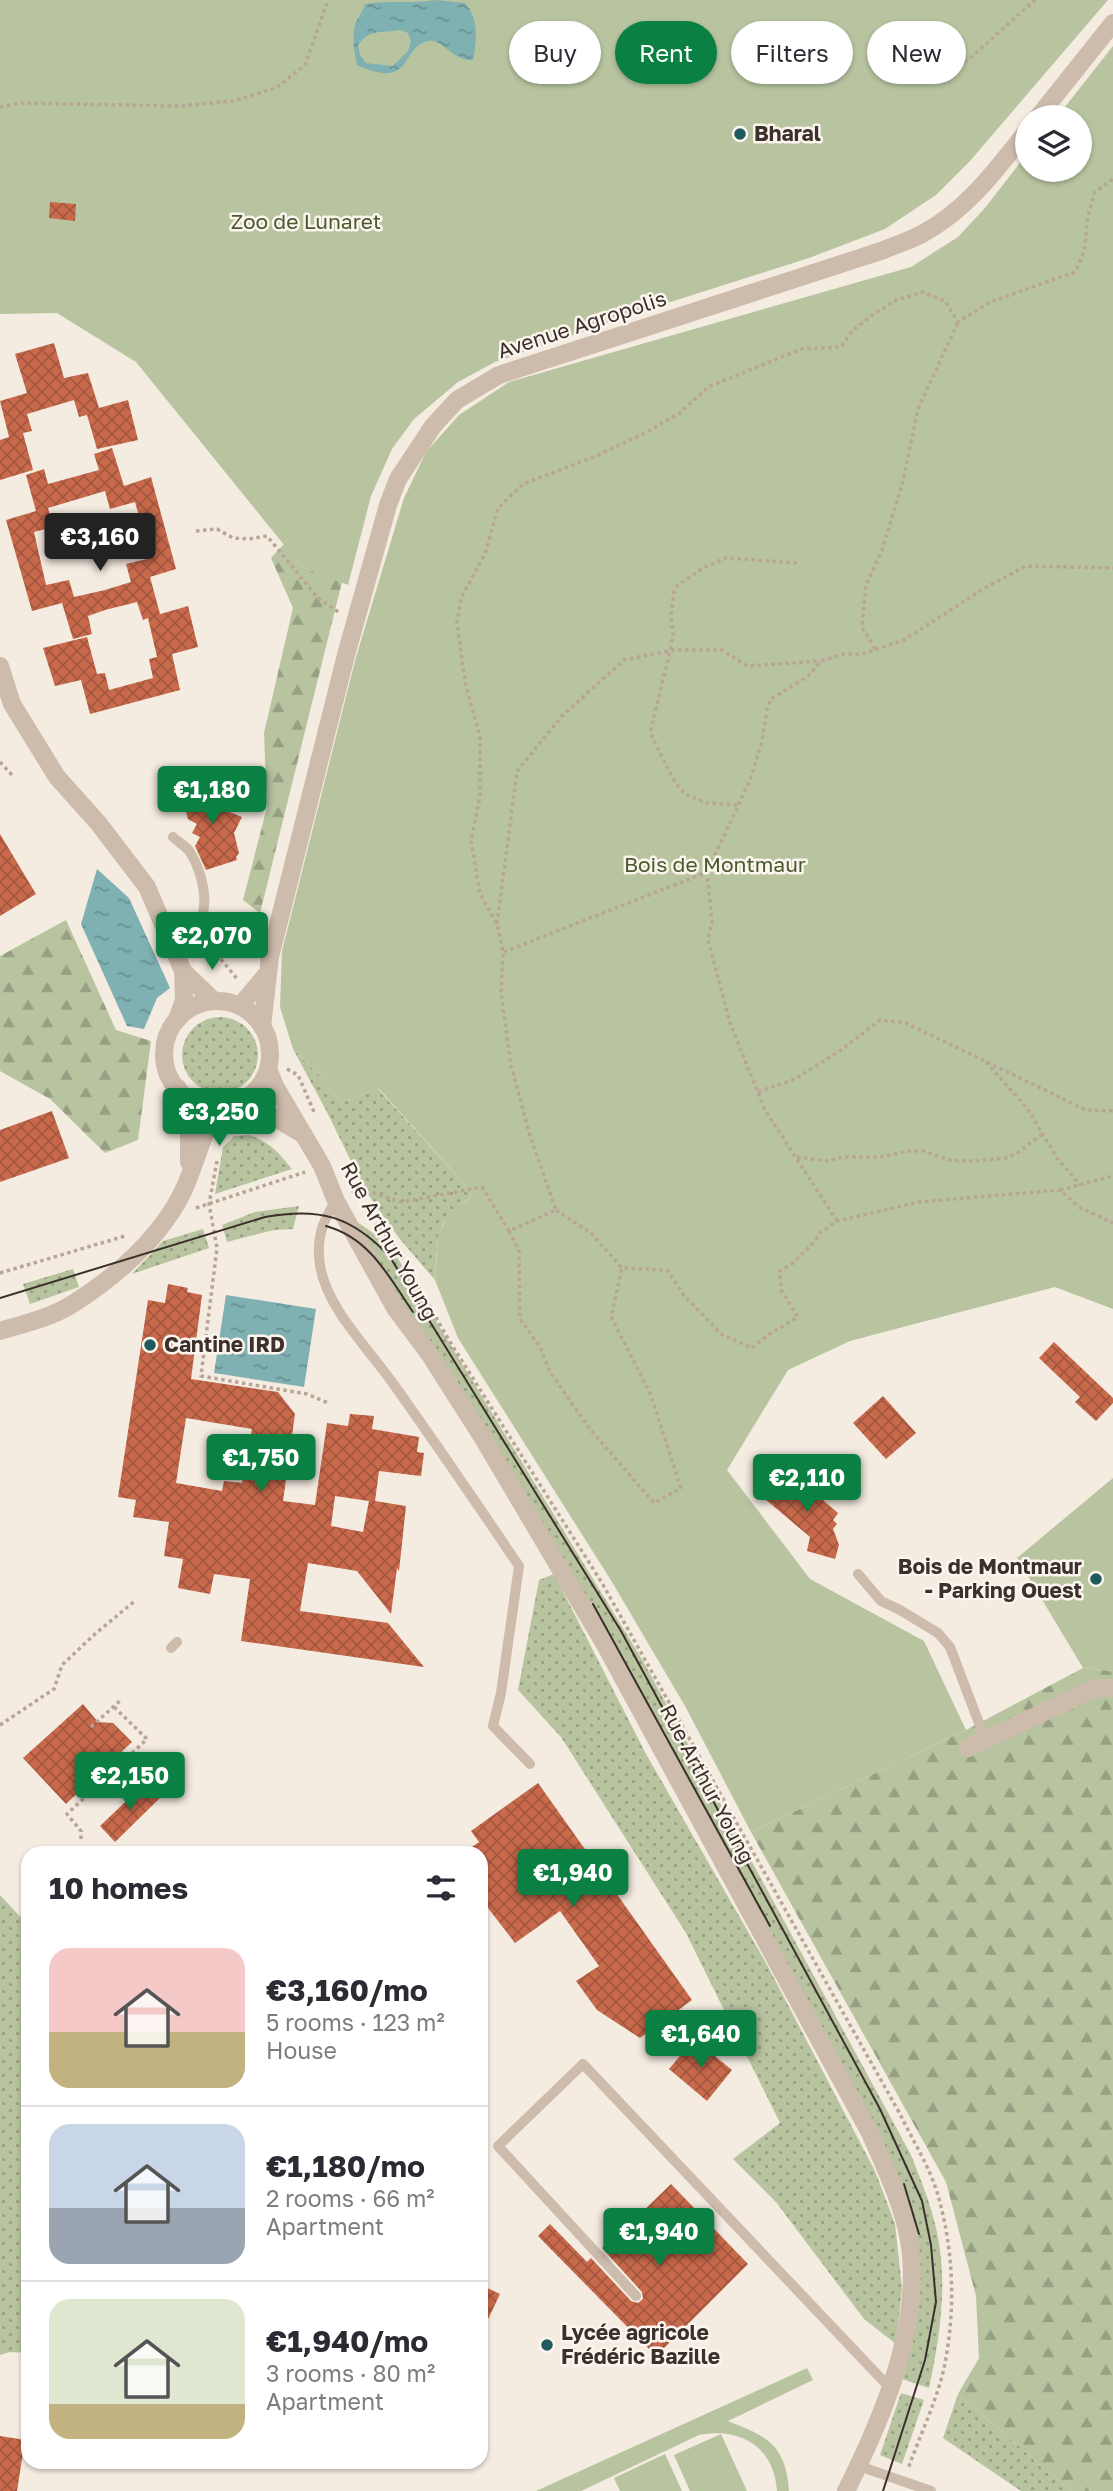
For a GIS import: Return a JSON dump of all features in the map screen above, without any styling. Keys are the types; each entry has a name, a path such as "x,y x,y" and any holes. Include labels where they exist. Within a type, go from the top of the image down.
{"street":[{"path":"1048,105 1113,23"},
{"name":"Avenue Agropolis","path":"262,1027 268,972 346,655 388,505 398,479 433,426 457,400 499,375 881,251 922,234 968,202 987,183 1015,147"},
{"path":"0,666 12,704 57,777 99,824 147,887 183,971 184,1000 166,1041 165,1053 166,1066 177,1087 190,1129 189,1171"},
{"path":"183,971 214,1001"},
{"name":"Avenue Agropolis","path":"240,1006 268,972"},
{"path":"177,1020 197,1005 214,1001 240,1006 256,1018 269,1047 268,1069 262,1083 233,1105 219,1108 198,1104 177,1087"},
{"name":"Rue Arthur Young","path":"268,1069 275,1086 343,1198 395,1308 428,1352 484,1440 604,1643 870,2133 892,2184 904,2216 911,2254 906,2333 875,2432 846,2491"},
{"path":"244,1099 306,1136"},
{"path":"0,1331 69,1306 135,1256 167,1217 185,1186 205,1132 219,1108"},
{"path":"968,1748 1095,1688 1113,1688"}],"lane":[{"path":"173,837 188,849 199,874 204,896 205,926 173,949"},
{"path":"343,1198 323,1220 319,1265 324,1282 336,1306 391,1380 519,1566 501,1693 493,1726 530,1764"},
{"path":"858,1574 881,1601 937,1633 950,1647 985,1739"},
{"path":"636,2296 498,2146 583,2064 889,2387"},
{"path":"859,2466 931,2491"}],"path":[{"path":"0,107 21,103 180,106 233,101 276,88 305,65 328,0"},
{"path":"966,60 1035,0"},
{"path":"876,650 862,626 866,585 881,550 902,485 918,409 958,322 990,302 1075,271 1084,252 1087,215 1095,191 1113,179"},
{"path":"958,322 945,301 923,292 896,300 853,330 841,347 801,349 708,387 680,413 596,456 523,484 498,508 485,554 461,598 457,623 465,682 480,737 480,796 471,841 480,894 497,924 503,952 500,993 511,1065 530,1136 556,1210 592,1234 622,1268 667,1270 683,1294 721,1334 752,1348 798,1317 781,1290 780,1271 800,1256 821,1231 837,1221 919,1202 1060,1190 1113,1176"},
{"path":"195,531 217,529 233,538 267,536 318,598 342,614 346,602"},
{"path":"737,806 707,803 685,794 675,782 656,747 651,729 670,651 674,591 686,578 705,566 726,558 797,563"},
{"path":"497,924 517,771 562,716 624,660 670,651 722,650 747,666 821,661 844,654 862,654 904,640 983,589 1026,566 1113,568"},
{"path":"821,661 808,676 771,699 750,780 707,872 712,920 708,940 730,1023 765,1110 837,1221"},
{"path":"0,762 12,775"},
{"path":"503,952 707,872"},
{"path":"205,926 236,942 247,943 264,936"},
{"path":"205,926 220,958 242,984 237,987"},
{"path":"758,1092 795,1079 841,1051 880,1020 906,1023 1086,1110 1113,1111"},
{"path":"984,1060 1027,1108 1057,1158 1080,1185"},
{"path":"797,1157 827,1161 842,1157 879,1157 924,1151 949,1160 1006,1158 1016,1154 1042,1134"},
{"path":"219,1151 210,1189 209,1204 217,1248 201,1376 307,1394 328,1403"},
{"path":"167,1217 322,1166"},
{"path":"343,1198 356,1191 365,1190 402,1202 482,1187 519,1251 520,1319 540,1347 550,1371 589,1428 654,1503 681,1488 650,1393 611,1317 622,1268"},
{"path":"1060,1190 1079,1208 1113,1223"},
{"path":"509,1231 556,1210"},
{"path":"0,1273 117,1240 134,1232"},
{"path":"0,1725 54,1689 62,1665 94,1633 136,1600"},
{"path":"91,1727 121,1699"},
{"path":"81,1839 81,1831 67,1814 147,1739 113,1706"}],"green space":[{"name":"Zoo de Lunaret","path":"0,0 1108,0 1018,105 1015,105 1015,108 970,161 936,195 885,229 809,258 633,314 495,362 458,382 414,419 392,449 371,496 348,585 302,567 136,362 57,313 0,314"},
{"name":"Bois de Montmaur","path":"1113,46 1113,1309 1055,1287 850,1341 788,1370 727,1470 810,1579 924,1641 966,1730 751,1832 685,1706 612,1582 458,1338 435,1280 438,1235 450,1213 471,1197 469,1189 379,1089 340,1102 321,1077 293,1049 280,1007 282,951 356,657 404,498 426,452 459,415 509,382 911,267 958,237 1015,169 1015,182 1092,182 1092,105 1066,105"},
{"path":"284,544 302,567 342,582 260,913 243,900 267,807 264,733 293,608 271,558"},
{"path":"66,920 116,1030 151,1041 138,1140 105,1153 50,1099 0,1071 0,956"},
{"path":"220,1017 234,1020 247,1028 255,1041 258,1055 255,1069 247,1082 234,1090 220,1093 206,1090 193,1082 185,1069 182,1055 185,1041 193,1028 206,1020"},
{"path":"293,1049 321,1077 340,1102 378,1089 469,1189 471,1197 450,1215 440,1232 435,1280 399,1238 365,1190"},
{"path":"249,1135 273,1148 292,1169 215,1194 223,1147 234,1136"},
{"path":"299,1206 293,1229 274,1230 227,1242 222,1225 255,1212"},
{"path":"353,1219 383,1240 397,1257 643,1661 911,2155 935,2222 942,2271 939,2330 929,2388 899,2378 915,2325 896,2172"},
{"path":"203,1229 209,1248 132,1274 163,1241"},
{"path":"73,1269 79,1287 30,1304 23,1284"},
{"path":"1113,1478 1113,1671 1083,1668 1017,1558"},
{"path":"554,1574 646,1754 766,1963 875,2171 895,2224 902,2288 896,2344 864,2319 776,2202 733,2159 780,2123 686,1933 561,1737 518,1690 539,1580"},
{"path":"1083,1668 1113,1671 1113,2491 1071,2491 958,2394 979,2358 976,2296 946,2182 751,1832 966,1730"},
{"path":"0,1895 21,1918 21,2353 0,2355"},
{"path":"807,2368 813,2380 728,2421 772,2444 784,2462 789,2491 777,2491 775,2476 769,2463 753,2444 728,2434 714,2433 699,2435 581,2491 536,2491"},
{"path":"901,2393 924,2400 902,2464 880,2455"},
{"path":"958,2394 1071,2491 1021,2491 943,2438"},
{"path":"721,2434 747,2491 690,2491 674,2455"},
{"path":"665,2454 682,2491 620,2491 614,2478"}],"water":[{"path":"427,1 465,3 470,9 476,38 473,60 466,60 439,43 428,41 419,45 397,70 388,73 375,72 357,65 354,30 365,4","holes":["400,30 408,33 411,42 408,51 393,66 366,63 360,55 358,45 372,33"]},
{"path":"97,869 129,898 170,988 157,998 144,1029 127,1026 81,924"},
{"path":"226,1295 316,1309 304,1387 214,1373"}],"building":[{"path":"50,202 76,204 75,221 49,218"},
{"path":"54,343 64,378 88,373 99,408 128,400 138,440 97,449 87,415 79,417 74,400 27,414 32,431 23,433 33,470 0,480 0,440 9,437 0,401 27,393 15,354"},
{"path":"112,448 124,486 151,477 176,569 150,577 160,614 157,615 188,606 198,647 172,654 180,690 90,714 81,680 55,686 43,648 87,637 97,674 105,673 109,690 153,678 149,659 157,657 148,618 143,620 137,602 105,610 88,616 92,634 73,639 62,603 32,611 6,520 36,511 26,475 44,469 48,484 99,470 94,454","holes":["105,491 110,509 135,502 151,558 126,564 131,582 74,597 69,580 46,585 34,532 53,527 48,508"]},
{"path":"215,784 220,788 227,811 242,817 234,833 239,853 237,860 206,870 195,846 200,837 192,833 197,824 188,819 181,794"},
{"path":"0,834 36,894 0,916"},
{"path":"52,1111 69,1158 0,1182 0,1130"},
{"path":"168,1284 188,1288 187,1292 202,1295 191,1379 278,1392 295,1414 283,1501 315,1505 327,1423 348,1426 350,1414 374,1416 372,1429 419,1437 417,1452 424,1453 421,1476 379,1471 375,1501 406,1506 391,1614 357,1571 308,1563 300,1611 388,1623 424,1667 241,1641 250,1579 214,1574 210,1594 178,1588 183,1559 164,1556 169,1522 133,1517 136,1500 118,1497 148,1300 165,1303","holes":["186,1418 252,1429 242,1483 224,1481 222,1491 176,1483","335,1496 369,1501 363,1532 331,1526"]},
{"path":"1054,1342 1113,1398 1113,1403 1096,1421 1075,1402 1080,1397 1039,1358"},
{"path":"883,1396 916,1433 886,1459 853,1423"},
{"path":"789,1471 838,1513 833,1520 837,1524 833,1529 839,1545 835,1559 807,1551 810,1537 765,1499"},
{"path":"83,1704 98,1722 113,1723 132,1742 66,1804 23,1758"},
{"path":"146,1782 161,1797 115,1842 100,1826"},
{"path":"538,1783 692,2000 640,2038 597,2010 576,1981 599,1966 560,1911 515,1943 488,1908 488,1846 473,1846 479,1842 471,1831"},
{"path":"694,2039 732,2070 707,2101 669,2069"},
{"path":"671,2184 748,2264 656,2356 538,2236 550,2224 587,2262 591,2258 631,2301 638,2303 643,2299 642,2292 602,2248"},
{"path":"488,2288 500,2294 488,2319"},
{"path":"0,2436 21,2439 17,2491 0,2491"}],"tram line":[{"path":"0,1298 265,1217 284,1214 318,1214 334,1218 362,1232 390,1257 621,1631 880,2109 922,2201 931,2245 936,2302 925,2360 883,2491"},
{"path":"326,1226 341,1232 367,1249 413,1312"},
{"path":"593,1604 770,1926"},
{"path":"904,2184 919,2234"}],"place":[{"name":"Bharal","path":"740,134"},
{"name":"Cantine IRD","path":"150,1345"},
{"name":"Bois de Montmaur - Parking Ouest","path":"1096,1579"},
{"name":"Lycée agricole Frédéric Bazille","path":"547,2345"}]}
